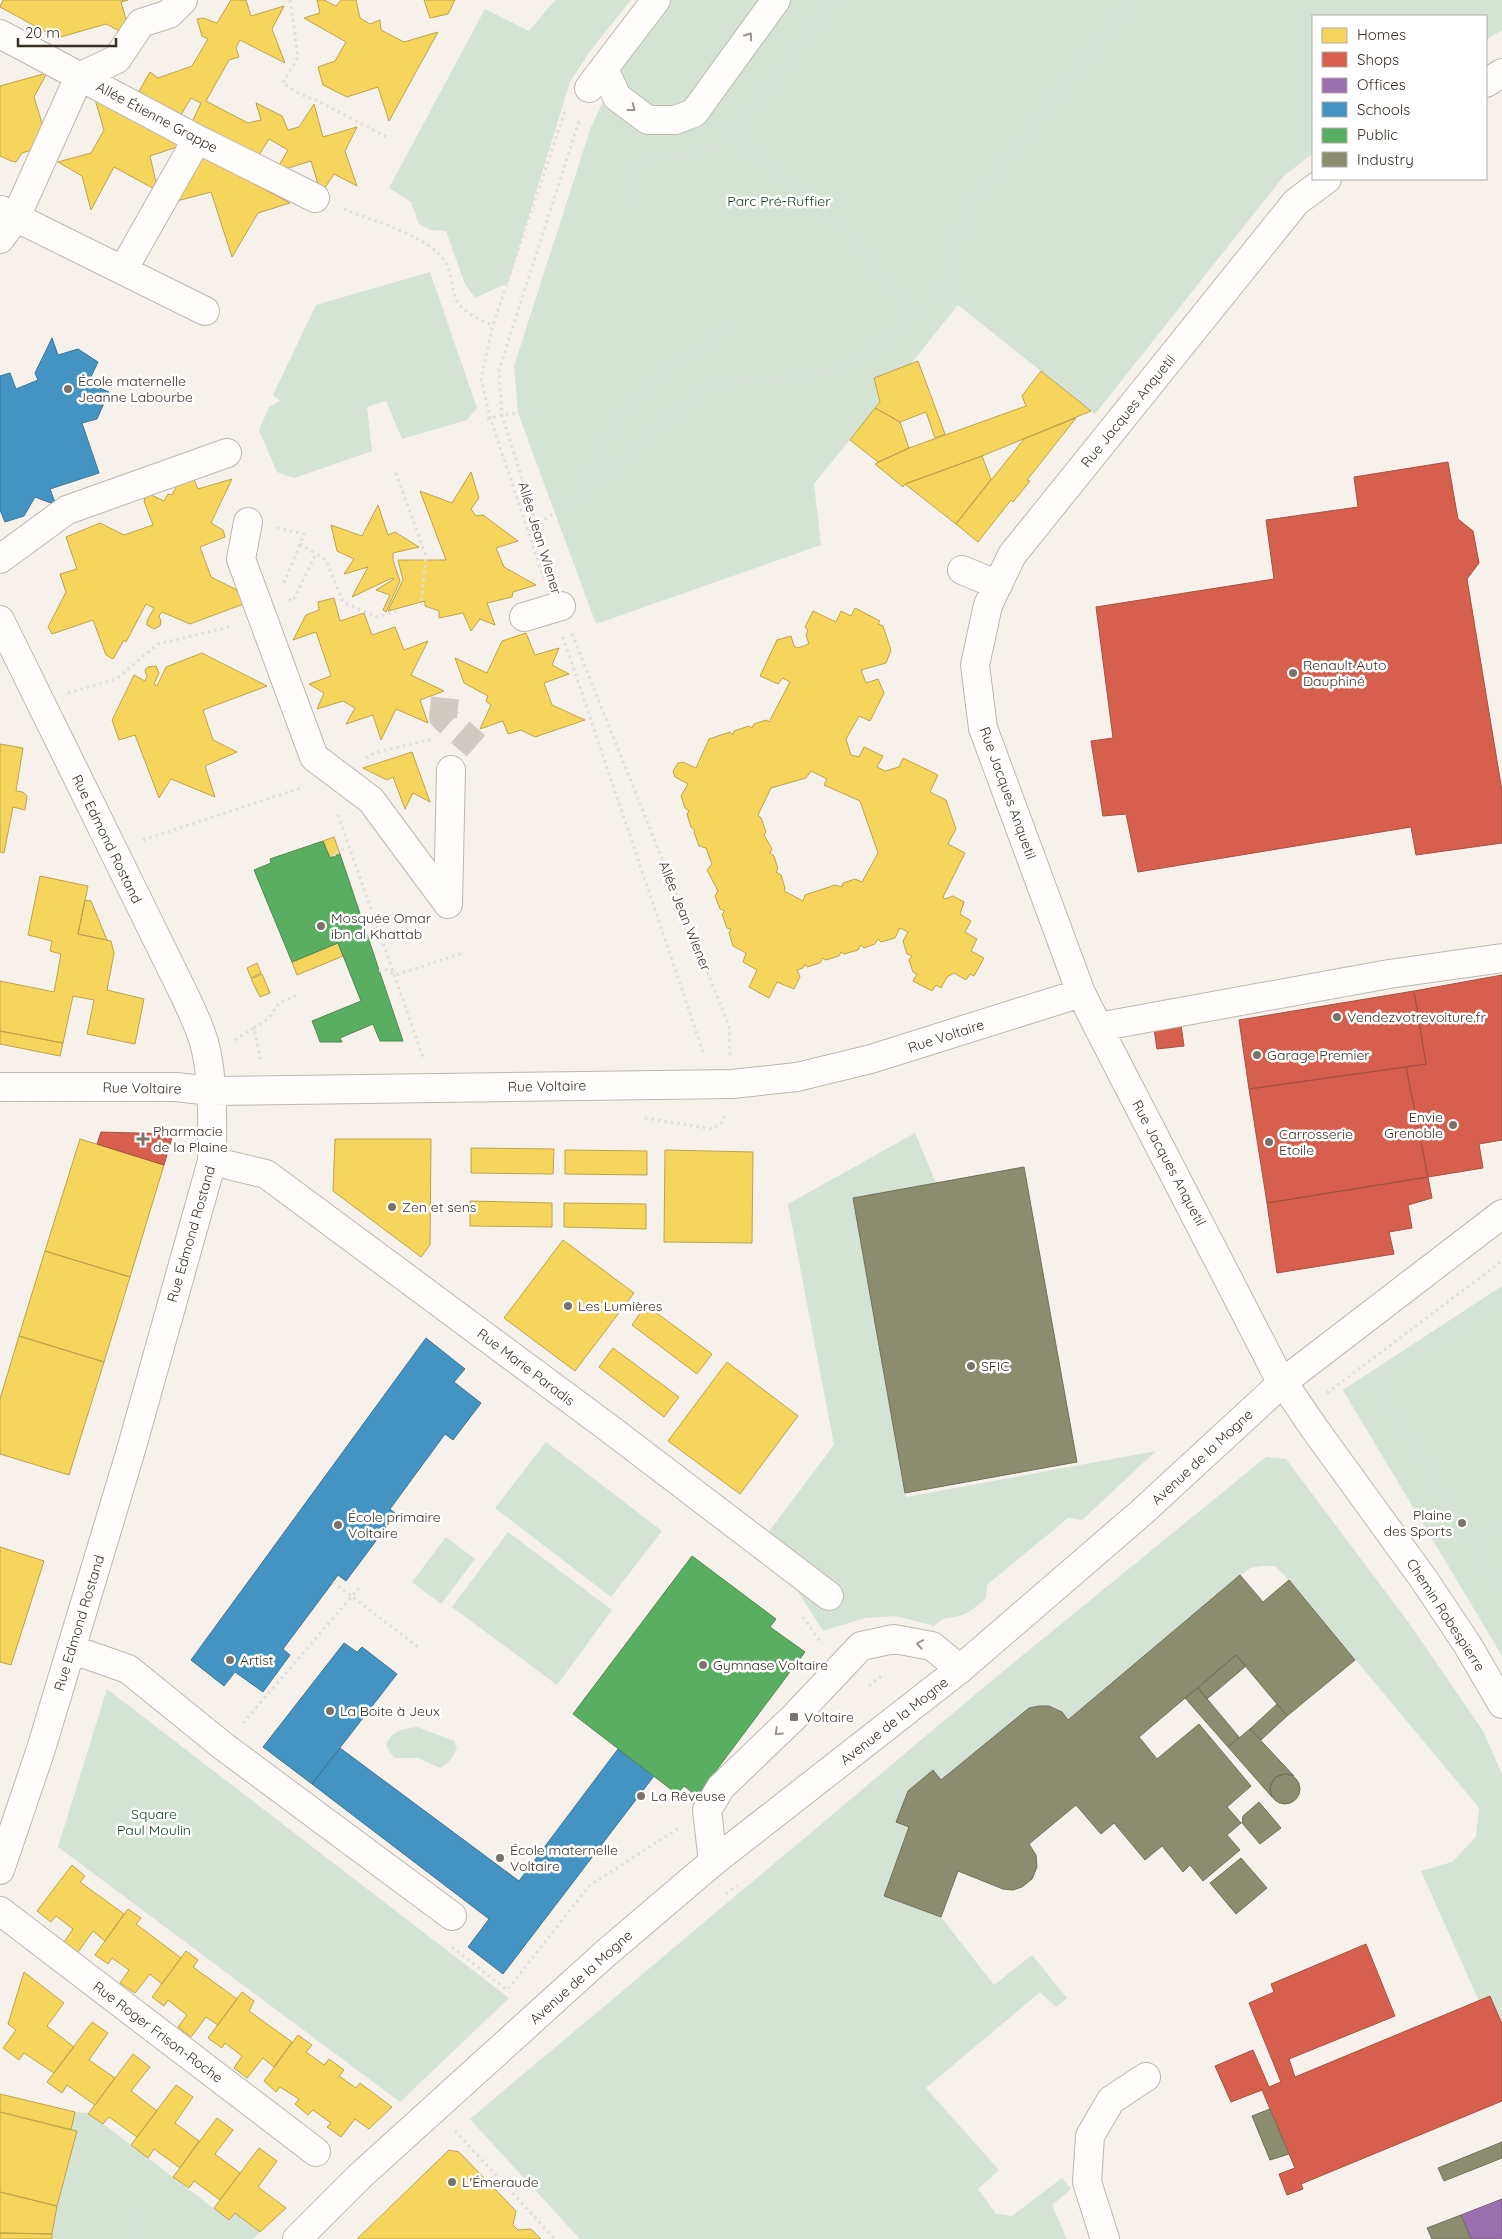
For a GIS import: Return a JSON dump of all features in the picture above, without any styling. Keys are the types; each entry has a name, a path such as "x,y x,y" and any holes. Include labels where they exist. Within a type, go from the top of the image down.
{"street":[{"path":"0,239 8,213 80,77 117,59 141,23 170,14 183,0"},
{"path":"656,0 587,86 617,97 648,120 675,120 694,113 776,0"},
{"name":"Allée Étienne Grappe","path":"0,34 197,139 315,198"},
{"path":"1487,81 1502,73"},
{"path":"123,270 197,139"},
{"name":"Rue Jacques Anquetil","path":"1283,1382 1081,993 983,728 975,665 988,605 1012,555 1296,202 1326,180"},
{"path":"8,213 205,311"},
{"path":"0,559 67,510 227,453"},
{"path":"248,522 241,559 314,757 371,800 448,904 451,770"},
{"path":"962,570 998,585"},
{"path":"524,617 557,607"},
{"name":"Rue Edmond Rostand","path":"0,620 185,996 205,1046 212,1091 212,1161 131,1450 32,1780 0,1870"},
{"path":"1098,1027 1390,974 1502,958"},
{"name":"Rue Voltaire","path":"0,1087 176,1087 212,1091 433,1088 731,1073 797,1077 871,1059 1081,993"},
{"name":"Rue Marie Paradis","path":"212,1161 266,1174 610,1429 829,1596"},
{"name":"Avenue de la Mogne","path":"297,2239 360,2176 606,1952 713,1862 960,1669 1142,1512 1283,1382 1502,1214"},
{"name":"Chemin Robespierre","path":"1283,1382 1425,1581 1467,1644 1502,1704"},
{"path":"713,1862 707,1810 721,1787 794,1717 861,1646 894,1639 932,1646 960,1669"},
{"path":"71,1649 128,1669 223,1746 452,1916"},
{"name":"Rue Roger Frison-Roche","path":"0,1912 316,2152"},
{"path":"1105,2239 1087,2182 1090,2136 1111,2100 1146,2077"}],"path":[{"path":"290,0 298,57 283,83 300,94 320,102 388,138"},
{"path":"633,207 627,186 631,167 647,159 686,155 718,145 736,130 835,0"},
{"path":"529,531 606,476 662,424 713,385 792,377 837,370 876,347 944,290 954,269 964,214 1133,0"},
{"path":"587,86 493,326 481,379 488,418 557,607 707,1064 731,1073"},
{"name":"Allée Jean Wiener","path":"587,86 499,370 502,415 537,525 557,607 729,1026 731,1073"},
{"path":"700,104 736,130 748,148 846,231 915,315"},
{"path":"315,198 422,241 440,254 450,272 457,301 475,318 493,326"},
{"path":"944,290 1116,426"},
{"path":"587,489 594,460 611,426 645,389 678,362 710,342 730,323"},
{"path":"488,418 540,410"},
{"path":"396,473 426,556 421,605"},
{"path":"248,522 304,534 283,585"},
{"path":"300,544 326,560 344,602 377,617 397,611"},
{"path":"287,597 293,601 316,554"},
{"path":"39,701 116,679 158,644 262,618"},
{"path":"113,851 338,775 374,753 432,739"},
{"path":"337,814 396,975 433,1088"},
{"path":"335,856 333,853 350,847"},
{"path":"380,971 385,969 396,975 463,953"},
{"path":"205,1046 230,1043 269,1018 279,1003 300,994"},
{"path":"254,1028 266,1089"},
{"path":"1502,1301 1373,1379 1502,1593"},
{"path":"1470,1541 1502,1522"},
{"path":"333,1582 418,1647"},
{"path":"223,1746 360,1588"},
{"path":"452,1916 448,1944 507,1990 590,1885 707,1810"},
{"path":"453,2129 555,2239"},
{"path":"132,2239 130,2225 136,2210"}],"green space":[{"path":"555,0 631,0 590,51 570,82 508,283 475,298 465,284 446,231 431,230 419,224 411,202 389,188 485,9 529,31"},
{"name":"Parc Pré-Ruffier","path":"667,0 1502,0 1502,30 1487,39 1487,15 1312,15 1312,154 1283,177 1095,414 958,305 909,366 874,378 880,402 814,484 821,545 596,624 518,413 514,366 591,127 627,52"},
{"path":"430,272 477,408 467,420 402,439 386,401 367,407 372,451 294,478 277,472 259,430 269,407 280,401 273,395 316,305"},
{"path":"915,1133 936,1183 853,1198 906,1497 1156,1451 1082,1520 1068,1518 987,1585 986,1598 967,1613 943,1619 934,1626 896,1616 865,1618 823,1631 764,1538 834,1445 788,1204"},
{"name":"Plaine des Sports","path":"1502,1286 1502,1656 1343,1390"},
{"path":"546,1442 662,1531 611,1597 495,1508"},
{"path":"1266,1457 1286,1459 1409,1623 1483,1731 1502,1774 1502,2024 1490,1996 1479,2001 1421,1871 1452,1862 1476,1837 1479,1808 1289,1580 1275,1566 1250,1568 1068,1720 1060,1711 1049,1706 1031,1708 941,1780 933,1770 908,1791 896,1821 909,1827 884,1896 941,1917 994,1985 1032,1955 1067,1998 1056,2007 1040,1992 926,2088 999,2170 978,2189 996,2214 1012,2216 1062,2178 1071,2189 1052,2205 1067,2239 580,2239 470,2119 995,1678"},
{"path":"508,1532 612,1610 557,1685 452,1607"},
{"path":"446,1537 475,1559 441,1604 412,1582"},
{"name":"Square Paul Moulin","path":"107,1689 509,1998 400,2102 58,1847"},
{"path":"417,1727 454,1741 457,1747 454,1754 440,1768 418,1758 394,1758 386,1746 394,1734"},
{"path":"75,2112 89,2113 229,2220 235,2213 260,2232 252,2239 52,2239 58,2201 76,2131 71,2130"}],"building: Homes":[{"path":"3,0 128,0 121,2 131,37 106,24 57,38 0,7"},
{"path":"231,0 246,0 251,16 284,6 272,29 285,63 240,40 236,48 239,57 229,60 206,101 248,123 261,120 256,103 282,116 288,130 299,127 314,104 323,137 357,127 345,151 357,186 334,174 321,194 311,161 275,172 288,150 269,139 256,160 191,124 201,103 191,98 179,118 137,95 150,72 158,78 192,66 208,39 202,36 197,19 203,18 217,23"},
{"path":"317,0 324,0 336,6 341,0 356,0 360,18 370,24 380,20 381,30 404,42 438,32 389,121 378,87 347,97 323,85 318,67 335,61 346,42 304,18 320,13"},
{"path":"424,0 455,0 448,14 430,18"},
{"path":"47,73 34,97 44,130 32,150 22,153 16,162 0,156 0,86"},
{"path":"94,96 183,145 150,156 158,191 114,167 91,210 82,176 58,162 91,153 104,130"},
{"path":"201,155 290,203 258,213 232,257 211,192 177,201"},
{"path":"918,361 945,434 935,438 926,412 900,422 875,408 880,402 874,378"},
{"path":"1041,371 1091,411 982,456 905,484 903,487 875,464 909,448 1026,406 1022,396"},
{"path":"875,408 900,422 909,448 878,462 850,440"},
{"path":"1076,418 1027,480 1030,481 1013,502 1011,500 978,542 956,524 1024,439"},
{"path":"982,456 991,479 956,524 905,484"},
{"path":"471,472 479,498 471,509 476,516 483,515 518,541 496,548 504,567 536,585 513,592 512,597 487,603 495,625 480,619 471,631 463,613 439,618 439,611 425,606 425,601 388,611 403,580 398,560 446,560 420,491 452,503"},
{"path":"192,475 198,489 232,479 211,523 223,530 225,537 200,547 211,577 247,595 249,602 190,624 162,612 159,616 160,626 154,629 147,625 147,621 154,608 146,604 126,642 124,640 113,659 106,655 93,620 52,634 48,627 66,592 60,574 77,569 66,537 100,523 124,535 153,525 144,501 147,493 164,501 168,494 172,495 176,487 175,480"},
{"path":"378,505 388,535 395,532 419,547 393,553 393,560 400,581 386,612 383,610 390,595 376,590 394,579 392,578 352,597 368,567 344,574 354,559 337,551 331,525 362,536"},
{"path":"334,598 340,621 364,613 372,635 395,627 404,650 428,641 411,675 444,691 420,700 428,723 396,709 381,740 373,715 346,724 355,708 343,701 317,709 324,693 309,684 331,676 316,632 293,640 306,615 319,610 318,602"},
{"path":"855,608 880,621 878,624 883,626 891,650 886,663 861,670 866,683 878,679 884,693 870,721 859,716 846,739 851,755 859,757 864,747 883,756 877,767 885,771 899,767 903,758 938,775 930,792 946,800 956,829 948,844 965,853 943,897 945,899 953,896 964,902 960,914 971,921 965,932 977,939 971,951 984,958 974,976 970,974 966,980 954,973 947,977 941,988 936,985 932,991 913,981 917,974 913,972 909,960 912,956 907,954 903,941 908,932 900,928 895,938 881,942 878,939 875,944 864,948 861,945 858,950 844,954 841,952 839,956 826,960 823,958 820,963 807,967 805,964 803,968 797,970 800,977 794,989 777,982 769,998 749,987 757,970 743,962 746,953 733,946 729,933 731,929 727,928 722,914 725,911 720,909 715,896 718,891 707,870 712,864 706,848 699,846 695,830 691,827 687,814 689,811 685,808 681,796 688,784 675,777 673,771 678,763 683,762 696,768 709,739 730,732 733,735 734,731 749,726 752,728 754,724 766,720 769,722 790,682 783,678 778,684 760,676 777,640 791,636 794,646 798,648 809,644 806,635 808,630 805,627 813,611 836,622 841,611 851,616","holes":["811,771 827,779 824,785 860,801 878,853 862,882 855,879 843,883 842,887 835,885 805,895 803,901 784,891 785,888 781,875 776,872 778,869 774,856 770,853 772,849 764,835 766,832 758,815 771,788 806,778"]},
{"path":"526,633 535,655 559,648 552,665 569,674 544,683 552,705 585,720 535,737 521,730 508,734 503,721 480,729 491,705 486,701 488,696 464,683 455,658 487,673 502,641"},
{"path":"202,653 267,686 203,710 213,740 237,752 205,766 215,797 171,779 159,798 135,735 119,740 112,720 134,675 145,681 147,677 145,670 148,667 156,666 159,673 154,684 157,686 166,667"},
{"path":"0,744 23,748 16,791 23,792 27,796 25,810 13,807 4,853 0,852"},
{"path":"412,752 430,802 413,793 405,809 393,777 387,780 363,768"},
{"path":"334,837 340,854 330,858 323,841"},
{"path":"40,876 88,886 78,934 111,941 114,953 107,990 144,999 135,1044 87,1034 94,1000 73,996 63,1043 0,1031 0,981 54,992 61,954 50,951 52,941 28,935"},
{"path":"85,900 91,901 107,940 78,934"},
{"path":"338,943 343,956 297,975 292,962"},
{"path":"257,963 261,973 251,978 247,968"},
{"path":"262,974 270,993 260,997 251,979"},
{"path":"0,1031 63,1043 60,1056 0,1044"},
{"path":"80,1139 164,1165 130,1277 45,1251"},
{"name":"Zen et sens","path":"335,1139 431,1139 430,1245 421,1257 333,1191"},
{"path":"471,1148 554,1149 553,1174 471,1173"},
{"path":"565,1150 647,1151 647,1175 565,1174"},
{"path":"665,1150 753,1152 752,1243 664,1242"},
{"path":"470,1201 552,1203 552,1227 470,1226"},
{"path":"564,1203 646,1204 646,1229 564,1227"},
{"name":"Les Lumières","path":"563,1240 634,1293 575,1371 504,1318"},
{"path":"45,1251 130,1277 104,1362 19,1336"},
{"path":"646,1305 712,1354 697,1374 632,1325"},
{"path":"19,1336 104,1362 69,1475 0,1454 0,1399"},
{"path":"613,1348 679,1397 664,1417 599,1367"},
{"path":"727,1362 798,1416 740,1494 668,1441"},
{"path":"0,1547 44,1561 11,1665 0,1662"},
{"path":"72,1865 85,1876 80,1882 124,1914 105,1941 93,1931 78,1952 64,1942 73,1929 56,1916 51,1922 37,1911"},
{"path":"128,1909 141,1918 136,1924 181,1958 162,1984 150,1974 135,1993 120,1983 129,1970 112,1958 108,1964 95,1955"},
{"path":"186,1951 198,1960 193,1967 237,1999 218,2025 206,2017 191,2037 178,2027 187,2015 168,2000 164,2006 152,1997"},
{"path":"24,1972 64,2003 47,2026 74,2047 54,2073 24,2053 19,2060 3,2048 16,2030 8,2024"},
{"path":"242,1992 254,2001 249,2011 292,2042 274,2067 263,2058 247,2078 234,2068 242,2056 225,2043 222,2048 208,2038"},
{"path":"92,2022 108,2033 89,2060 115,2078 95,2105 67,2085 62,2093 47,2082"},
{"path":"298,2035 312,2045 306,2052 324,2065 329,2059 344,2070 339,2076 356,2088 360,2083 392,2107 369,2129 355,2119 341,2137 327,2127 331,2123 313,2110 308,2115 295,2104 299,2099 280,2087 276,2092 264,2081"},
{"path":"133,2054 150,2067 131,2091 157,2111 137,2137 109,2117 103,2124 88,2114"},
{"path":"176,2085 193,2097 175,2123 199,2141 180,2168 154,2149 148,2158 131,2145"},
{"path":"0,2094 75,2112 71,2130 0,2112"},
{"path":"0,2112 77,2131 57,2206 0,2192"},
{"path":"217,2118 233,2130 215,2154 240,2173 220,2200 194,2181 189,2188 173,2177"},
{"path":"259,2148 277,2161 258,2187 286,2208 260,2232 235,2213 229,2220 214,2208"},
{"name":"L'Émeraude","path":"449,2150 459,2152 516,2211 513,2225 518,2230 531,2229 541,2239 357,2239"},
{"path":"0,2192 57,2206 52,2234 0,2233"},
{"path":"0,2233 52,2234 52,2239 0,2239"}],"building: Shops":[{"name":"Renault Auto Dauphiné","path":"1448,462 1458,519 1473,531 1479,563 1467,579 1502,791 1502,843 1416,855 1411,827 1138,872 1126,814 1103,816 1091,741 1113,738 1096,607 1274,579 1266,520 1358,507 1354,477"},
{"path":"1502,975 1502,1140 1479,1144 1483,1168 1428,1177 1406,1067 1426,1064 1414,991"},
{"path":"1414,991 1426,1064 1249,1089 1239,1020"},
{"path":"1181,1025 1184,1046 1157,1049 1154,1029"},
{"path":"1406,1067 1428,1177 1267,1203 1249,1089"},
{"path":"101,1132 173,1134 164,1165 97,1144"},
{"path":"1428,1177 1432,1198 1408,1205 1412,1228 1389,1232 1394,1254 1277,1273 1267,1203"},
{"path":"1366,1944 1395,2016 1289,2059 1295,2077 1490,1996 1502,2024 1502,2101 1301,2184 1303,2189 1287,2195 1279,2174 1295,2168 1262,2090 1231,2102 1215,2066 1253,2050 1269,2087 1281,2082 1249,2003 1274,1992 1271,1984"}],"building: Offices":[{"path":"1502,2199 1502,2239 1471,2239 1461,2215"}],"building: Schools":[{"path":"52,338 58,355 78,349 98,362 88,383 109,392 97,419 82,423 99,473 50,489 56,505 35,497 24,516 5,522 0,510 0,376 10,373 16,389 38,380 35,373"},
{"name":"École primaire Voltaire","path":"426,1338 465,1369 454,1382 481,1403 453,1440 445,1434 390,1509 396,1514 346,1581 338,1575 283,1649 290,1655 263,1692 235,1672 224,1686 191,1660"},
{"name":"La Boite à Jeux","path":"344,1643 357,1652 362,1647 397,1674 312,1784 263,1747"},
{"name":"École maternelle Voltaire","path":"340,1748 519,1881 618,1749 654,1776 503,1974 468,1947 489,1919 312,1784"}],"building: Public":[{"name":"Mosquée Omar ibn al Khattab","path":"323,841 330,858 340,854 403,1041 380,1041 373,1024 340,1038 342,1042 320,1042 312,1021 361,1001 338,943 292,962 254,870 271,863 270,859"},
{"name":"Gymnase Voltaire","path":"692,1556 776,1619 770,1627 805,1652 697,1796 684,1786 677,1794 573,1714"}],"building: Industry":[{"name":"SFIC","path":"1024,1167 1077,1462 905,1493 853,1198"},
{"path":"1240,1575 1263,1602 1289,1580 1355,1660 1287,1716 1236,1655 1139,1737 1157,1759 1199,1724 1251,1786 1227,1807 1241,1823 1227,1835 1240,1850 1203,1881 1190,1865 1183,1872 1162,1846 1145,1860 1114,1823 1101,1834 1076,1805 1029,1844 1036,1855 1037,1867 1032,1879 1022,1887 1013,1890 1003,1889 958,1871 941,1917 884,1896 909,1827 896,1822 908,1791 933,1770 941,1780 1029,1708 1049,1706 1062,1712 1068,1720"},
{"path":"1236,1655 1246,1666 1207,1699 1198,1688"},
{"path":"1198,1688 1239,1737 1228,1747 1185,1698"},
{"path":"1277,1704 1287,1716 1261,1740 1250,1729"},
{"path":"1250,1729 1294,1776 1286,1774 1275,1777 1270,1788 1272,1797 1228,1747"},
{"path":"1285,1774 1296,1778 1300,1789 1296,1800 1285,1804 1274,1800 1270,1789 1274,1778"},
{"path":"1259,1802 1281,1828 1260,1844 1242,1823 1243,1816"},
{"path":"1241,1858 1267,1888 1236,1914 1210,1883"},
{"path":"1270,2109 1289,2154 1270,2160 1252,2116"},
{"path":"1502,2142 1502,2158 1444,2181 1438,2168"},
{"path":"1461,2215 1471,2239 1432,2239 1427,2228"}],"tunnel":[{"path":"445,698 443,717 476,746"}],"place":[{"name":"École maternelle Jeanne Labourbe","path":"68,389"},
{"name":"Renault Auto Dauphiné","path":"1293,673"},
{"name":"Mosquée Omar ibn al Khattab","path":"321,926"},
{"name":"Vendezvotrevoiture.fr","path":"1337,1017"},
{"name":"Garage Premier","path":"1257,1055"},
{"name":"Envie Grenoble","path":"1453,1125"},
{"name":"Pharmacie de la Plaine","path":"143,1139"},
{"name":"Carrosserie Etoile","path":"1269,1142"},
{"name":"Zen et sens","path":"392,1207"},
{"name":"Les Lumières","path":"568,1306"},
{"name":"SFIC","path":"971,1366"},
{"name":"Plaine des Sports","path":"1462,1523"},
{"name":"École primaire Voltaire","path":"338,1525"},
{"name":"Artist","path":"230,1660"},
{"name":"Gymnase Voltaire","path":"703,1665"},
{"name":"La Boite à Jeux","path":"330,1711"},
{"name":"Voltaire","path":"794,1717"},
{"name":"La Rêveuse","path":"641,1796"},
{"name":"École maternelle Voltaire","path":"500,1858"},
{"name":"L'Émeraude","path":"452,2182"}]}
